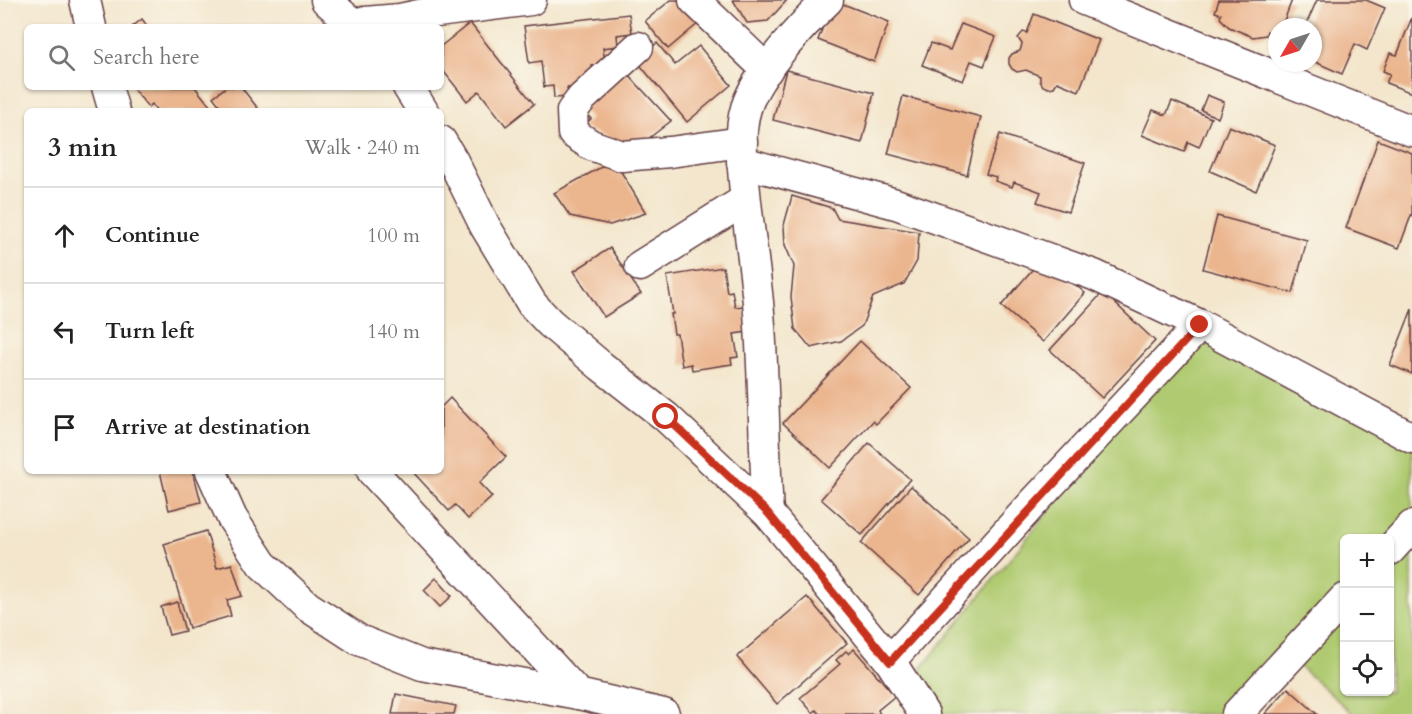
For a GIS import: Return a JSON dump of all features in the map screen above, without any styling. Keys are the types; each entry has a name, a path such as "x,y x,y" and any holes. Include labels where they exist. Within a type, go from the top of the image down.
{"street":[{"path":"85,0 90,24"},
{"path":"326,0 354,24"},
{"path":"362,24 531,0"},
{"path":"694,0 767,70"},
{"path":"1084,0 1412,131"},
{"path":"768,513 760,324 745,200 742,152 743,118 749,99 767,70 816,6"},
{"path":"638,47 582,98 572,111 573,133 579,138 612,154 622,156 670,152 742,152 1094,275 1200,325 1412,438"},
{"path":"108,90 113,108"},
{"path":"410,90 421,108"},
{"path":"444,146 485,226 532,304 550,323 666,417 768,513 890,662 924,714"},
{"path":"640,266 745,200"},
{"path":"890,662 1027,510 1200,325"},
{"path":"212,474 232,518 262,564 307,606 358,640 422,665 578,694 664,714"},
{"path":"375,474 578,694"},
{"path":"1394,545 1412,526"},
{"path":"1237,714 1340,603"}],"green space":[{"path":"1200,325 1412,435 1412,714 1353,714 1290,658 1236,714 916,714 906,687"}],"building":[{"path":"671,0 682,0 700,22 668,49 645,21"},
{"path":"733,0 787,0 768,21 747,23"},
{"path":"833,0 889,22 874,62 818,40"},
{"path":"1219,0 1292,0 1285,18 1268,18 1266,35 1253,37 1229,27 1220,18 1221,14 1215,12"},
{"path":"1317,0 1366,0 1385,8 1367,50 1355,44 1342,74 1322,65 1322,18 1309,18"},
{"path":"629,14 632,33 617,35 618,46 603,48 605,64 592,66 593,78 583,87 567,88 568,97 554,98 553,86 544,87 541,61 529,63 524,26"},
{"path":"1034,14 1099,40 1079,91 1057,82 1054,87 1048,88 1043,86 1040,76 1026,70 1017,72 1009,64 1012,54 1020,51 1022,44 1018,38 1023,32 1027,33"},
{"path":"1412,17 1412,93 1386,83 1390,74 1383,71 1390,53 1397,55"},
{"path":"142,19 146,24 136,24"},
{"path":"470,23 534,104 506,126 479,91 467,101 444,72 444,44"},
{"path":"961,24 996,37 984,66 971,61 963,81 922,65 931,43 950,50"},
{"path":"657,43 675,65 699,46 731,85 687,122 636,60"},
{"path":"786,70 874,93 862,143 773,120"},
{"path":"625,71 671,121 635,149 582,127 591,119 583,110"},
{"path":"134,90 197,90 212,108 155,108 152,104 148,107"},
{"path":"222,90 243,90 258,108 222,108 213,97"},
{"path":"1207,95 1224,102 1218,118 1201,110"},
{"path":"903,96 981,117 967,175 888,154"},
{"path":"1172,101 1211,118 1199,147 1188,142 1184,152 1142,135 1153,110 1166,115"},
{"path":"1229,126 1275,145 1256,191 1210,171"},
{"path":"1000,134 1085,163 1068,212 1037,202 1041,192 1014,182 1012,187 995,181 996,177 986,174"},
{"path":"1378,140 1412,153 1412,213 1399,248 1346,228"},
{"path":"614,160 646,213 610,225 570,216 554,193"},
{"path":"792,196 832,208 838,219 919,232 917,261 904,284 873,297 862,326 841,341 811,348 795,329 791,297 794,266 785,245 784,225"},
{"path":"1217,216 1307,240 1293,293 1203,269"},
{"path":"610,248 641,294 604,317 574,271"},
{"path":"1043,257 1085,293 1043,342 1001,306"},
{"path":"723,267 727,292 732,291 735,307 744,306 748,332 734,334 738,357 731,358 732,364 692,370 691,364 682,366 677,334 674,334 667,276"},
{"path":"1103,292 1155,341 1102,398 1050,350"},
{"path":"1412,309 1412,374 1390,365"},
{"path":"860,341 911,388 876,424 873,421 830,468 783,423"},
{"path":"450,398 506,457 479,483 492,497 468,519 455,505 449,511 415,474 444,474 444,404"},
{"path":"869,443 910,479 862,535 821,499"},
{"path":"161,474 194,474 201,502 169,510"},
{"path":"911,486 969,538 919,595 861,543"},
{"path":"206,531 217,568 232,564 242,596 227,600 231,616 189,628 164,544"},
{"path":"436,578 452,596 440,607 424,590"},
{"path":"807,597 847,643 777,704 737,657"},
{"path":"177,602 185,631 169,635 161,607"},
{"path":"854,649 895,696 878,710 880,714 820,714 816,710 813,713 800,698 840,664 836,660 846,651 849,654"},
{"path":"1288,688 1317,714 1265,714"},
{"path":"396,694 456,706 454,714 392,714"}],"route":[{"path":"666,417 768,513 890,662 1035,501 1200,325"}]}
